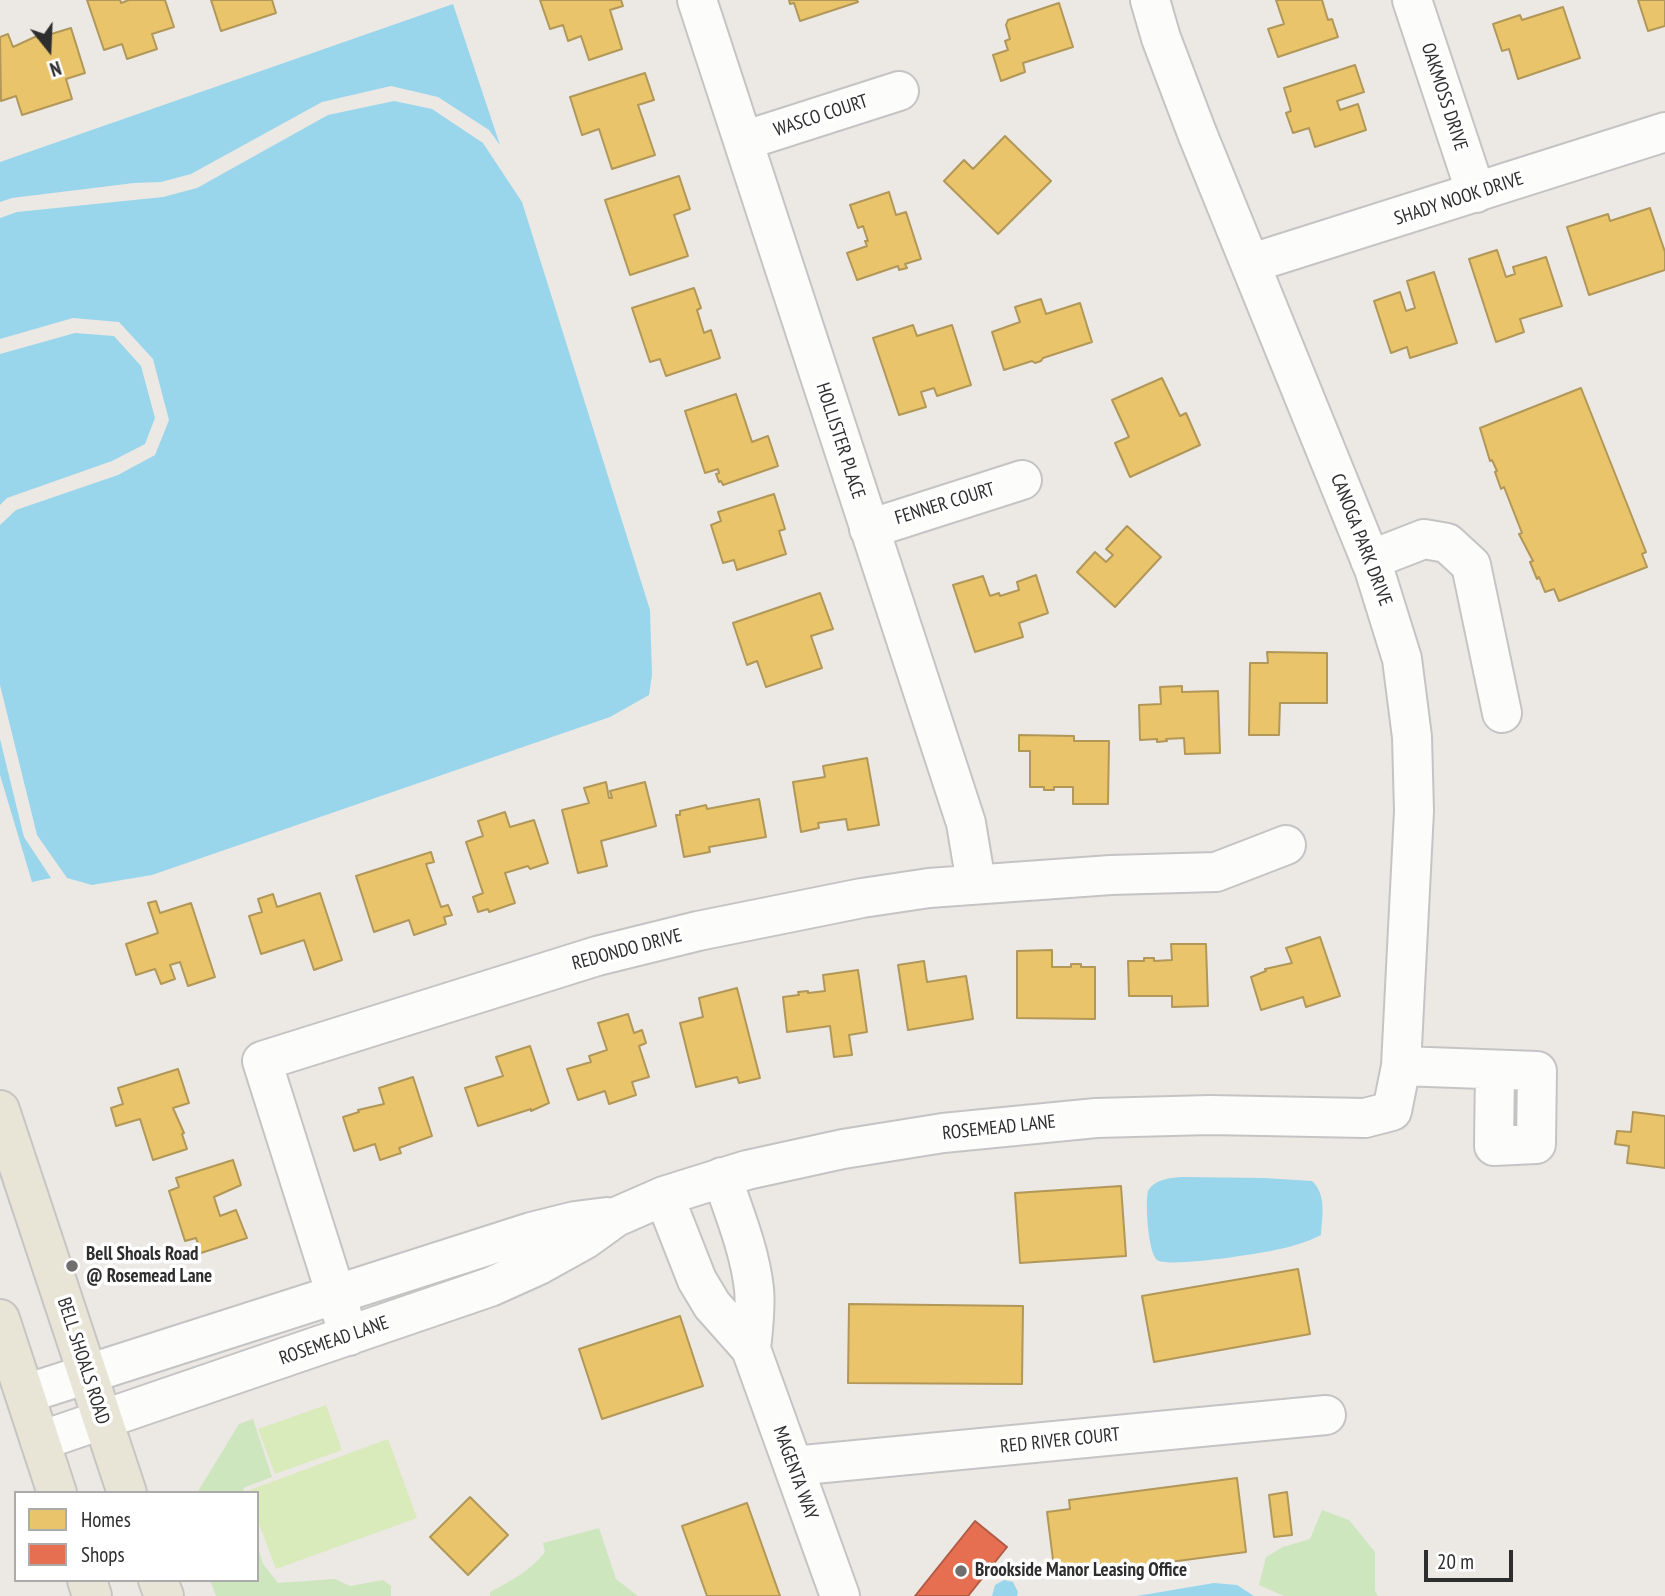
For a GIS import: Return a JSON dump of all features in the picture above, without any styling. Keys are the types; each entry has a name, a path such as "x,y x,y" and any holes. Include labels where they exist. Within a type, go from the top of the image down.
{"main road":[{"name":"BELL SHOALS ROAD","path":"0,1110 126,1491"},
{"path":"0,1319 56,1491"}],"street":[{"name":"HOLLISTER PLACE","path":"697,0 966,823 976,883"},
{"name":"CANOGA PARK DRIVE","path":"1150,0 1173,70 1370,560 1402,659 1412,737 1414,811 1401,1066 1392,1111"},
{"name":"OAKMOSS DRIVE","path":"1412,0 1476,194"},
{"name":"WASCO COURT","path":"743,141 899,91"},
{"name":"SHADY NOOK DRIVE","path":"1252,263 1665,132"},
{"name":"FENNER COURT","path":"869,528 1022,480"},
{"path":"1370,560 1424,539 1447,543 1471,565 1502,713"},
{"name":"REDONDO DRIVE","path":"349,1336 262,1061 597,956 698,931 849,901 976,883 1216,872 1286,845"},
{"path":"1401,1066 1494,1070"},
{"name":"ROSEMEAD LANE","path":"40,1441 516,1276 584,1240 616,1217 664,1196 722,1177 843,1149 994,1127 1097,1118 1210,1115 1365,1118 1392,1111"},
{"name":"MAGENTA WAY","path":"722,1177 754,1289 751,1349"},
{"name":"MAGENTA WAY","path":"664,1196 697,1280 712,1305 751,1349 840,1596"},
{"name":"ROSEMEAD LANE","path":"25,1394 531,1232 575,1221 616,1217"},
{"name":"RED RIVER COURT","path":"793,1466 1326,1415"}],"green space":[{"path":"326,1405 342,1450 275,1474 258,1429"},
{"path":"253,1419 272,1477 243,1488 244,1491 198,1491 239,1424"},
{"path":"388,1439 417,1518 276,1569 259,1523 259,1491 247,1491"},
{"path":"1322,1510 1349,1520 1375,1552 1375,1591 1378,1596 1284,1596 1259,1585 1266,1557 1283,1547 1310,1539"},
{"path":"599,1528 616,1579 638,1596 490,1596 490,1592 520,1575 539,1559 545,1552 543,1543"},
{"path":"259,1550 263,1564 278,1583 335,1579 350,1586 383,1580 391,1586 391,1596 216,1596 211,1582 259,1582"}],"water":[{"path":"453,4 500,145 489,130 438,97 391,86 322,102 191,174 161,182 12,198 0,202 0,162"},
{"path":"394,101 432,109 483,143 522,202 650,610 652,675 649,695 610,717 152,875 92,885 67,878 37,835 0,685 0,525 16,510 118,475 155,455 169,420 153,359 119,322 73,318 0,339 0,218 17,212 163,197 197,188 328,115"},
{"path":"75,333 114,336 141,366 155,418 145,444 112,461 7,498 0,505 0,354"},
{"path":"0,739 24,837 51,878 32,882 0,775"},
{"path":"1181,1177 1312,1181 1322,1199 1321,1235 1293,1246 1251,1254 1194,1261 1157,1260 1149,1238 1148,1191 1158,1182"},
{"path":"1004,1580 1013,1582 1017,1596 992,1596 995,1585"},
{"path":"1214,1583 1237,1585 1254,1596 1137,1596"}],"building: Homes":[{"path":"87,0 120,0 121,3 129,0 165,0 174,27 152,34 157,49 127,59 122,44 104,50"},
{"path":"211,0 272,0 276,13 221,31"},
{"path":"540,0 621,0 623,6 610,10 622,49 589,60 581,36 568,41 563,25 550,29"},
{"path":"789,0 858,2 800,21 794,3 790,4"},
{"path":"1276,0 1322,0 1328,20 1332,19 1338,37 1278,57 1268,29 1284,24"},
{"path":"1638,0 1665,0 1665,26 1648,31"},
{"path":"1059,3 1073,47 1023,63 1025,72 1001,81 993,55 1008,50 1005,41 1010,39 1006,25 1008,20"},
{"path":"1563,7 1580,58 1518,79 1509,49 1502,51 1493,24 1520,15 1522,20"},
{"path":"71,28 85,73 66,79 72,99 22,115 16,96 1,101 0,37 8,34 13,47 37,36 38,38"},
{"path":"1355,65 1364,92 1337,101 1340,110 1358,104 1366,130 1315,147 1309,128 1293,133 1286,113 1291,111 1284,88"},
{"path":"645,73 654,100 638,105 655,155 612,169 599,129 582,135 570,97"},
{"path":"1005,136 1051,181 998,234 944,181 964,160 973,169"},
{"path":"679,176 690,209 674,215 688,256 630,275 605,200"},
{"path":"889,192 896,215 906,212 921,259 905,264 907,268 899,270 898,266 857,280 847,253 867,246 865,241 868,241 863,226 858,228 850,205"},
{"path":"1650,208 1665,252 1665,270 1589,295 1567,227 1608,214 1610,221"},
{"path":"1497,250 1506,277 1515,274 1513,267 1546,257 1562,306 1520,319 1524,332 1496,342 1469,259"},
{"path":"1434,272 1457,343 1410,358 1407,347 1391,353 1374,301 1400,292 1406,311 1415,308 1407,281"},
{"path":"694,288 701,308 697,310 704,333 711,330 720,358 666,376 660,359 650,362 632,308"},
{"path":"1041,299 1046,314 1080,303 1092,342 1035,363 1032,361 1004,370 992,332 1020,322 1015,307"},
{"path":"913,325 917,336 952,325 971,385 937,396 934,388 921,392 926,407 899,415 873,338"},
{"path":"1162,378 1180,416 1186,413 1200,445 1130,477 1115,443 1129,437 1112,400"},
{"path":"1581,388 1646,552 1642,554 1647,567 1559,601 1554,589 1545,592 1539,577 1537,579 1530,562 1533,561 1519,534 1522,533 1504,487 1501,489 1480,428"},
{"path":"736,394 752,442 768,436 778,466 723,485 716,474 719,473 718,469 705,473 685,411"},
{"path":"774,494 785,529 779,531 786,554 737,570 734,560 723,563 711,525 721,521 718,512"},
{"path":"1127,526 1161,557 1115,607 1077,572 1095,552 1106,562 1113,555 1106,549"},
{"path":"1036,575 1048,613 1019,623 1023,637 975,652 953,585 983,576 990,596 999,593 1000,596 1019,590 1017,582"},
{"path":"820,593 833,629 811,636 822,668 766,687 757,661 747,665 733,623"},
{"path":"1267,652 1327,653 1327,703 1280,703 1279,735 1249,735 1250,663 1268,663"},
{"path":"1182,686 1182,692 1218,691 1220,753 1185,754 1184,738 1157,742 1157,739 1140,740 1139,705 1161,704 1160,687"},
{"path":"1019,735 1074,736 1074,741 1109,741 1108,804 1073,804 1073,787 1044,790 1044,787 1030,787 1030,751 1019,751"},
{"path":"867,758 879,825 848,830 846,819 818,823 819,828 801,832 793,782 825,777 823,766"},
{"path":"606,782 609,798 612,798 610,791 645,782 656,826 601,841 607,866 578,873 562,810 589,803 584,788"},
{"path":"759,799 766,837 709,847 710,852 684,857 676,815 680,815 680,811"},
{"path":"505,812 510,827 534,820 548,863 505,873 515,903 489,912 488,909 478,912 473,897 483,893 466,842 483,836 478,821"},
{"path":"431,852 434,862 426,864 441,907 448,905 452,915 444,917 446,924 414,935 409,920 374,932 356,876"},
{"path":"320,893 342,960 314,970 304,940 261,954 249,916 262,912 258,899 273,894 277,907"},
{"path":"156,901 160,913 191,903 215,977 188,986 180,962 170,965 175,979 161,984 155,969 136,975 126,944 158,933 148,903"},
{"path":"1320,937 1340,996 1306,1007 1303,997 1261,1010 1251,977 1266,971 1265,969 1292,963 1286,948"},
{"path":"1171,944 1206,944 1208,1006 1172,1007 1172,996 1129,996 1128,961 1144,961 1144,958 1154,958 1154,961 1172,960"},
{"path":"1052,950 1052,967 1081,964 1081,967 1095,967 1095,1019 1017,1018 1017,951"},
{"path":"924,961 927,982 966,976 973,1019 908,1030 898,965"},
{"path":"858,970 867,1032 849,1035 852,1055 834,1057 830,1026 787,1032 783,997 799,995 798,992 825,991 823,975"},
{"path":"737,988 760,1078 739,1083 737,1077 696,1087 680,1023 703,1017 699,998"},
{"path":"628,1014 634,1033 642,1030 646,1043 639,1046 649,1077 632,1082 636,1095 609,1104 605,1091 578,1100 567,1069 591,1062 589,1056 607,1050 598,1023"},
{"path":"530,1046 549,1103 478,1126 465,1088 503,1076 496,1057"},
{"path":"178,1069 189,1103 173,1108 184,1133 182,1134 187,1149 153,1160 140,1119 116,1126 111,1108 123,1104 118,1088"},
{"path":"413,1077 432,1136 399,1148 401,1153 380,1160 375,1144 354,1151 343,1117 359,1112 358,1110 384,1104 379,1088"},
{"path":"1633,1112 1665,1116 1665,1168 1627,1163 1629,1146 1615,1144 1617,1131 1631,1132"},
{"path":"233,1160 241,1185 214,1197 220,1216 236,1210 247,1238 201,1253 196,1238 185,1241 169,1191 179,1187 176,1178"},
{"path":"1121,1186 1126,1256 1020,1263 1015,1193"},
{"path":"1298,1269 1310,1334 1154,1362 1142,1296"},
{"path":"849,1304 1023,1306 1022,1384 848,1383"},
{"path":"680,1316 703,1386 602,1419 579,1349"},
{"path":"1237,1478 1246,1552 1078,1574 1076,1565 1054,1568 1047,1512 1070,1509 1069,1500"},
{"path":"1287,1492 1292,1535 1274,1537 1269,1495"},
{"path":"470,1497 508,1535 468,1575 430,1537"},
{"path":"747,1503 780,1596 707,1596 682,1526"}],"building: Shops":[{"name":"Brookside Manor Leasing Office","path":"975,1521 1007,1547 968,1596 915,1596"}],"place":[{"name":"Bell Shoals Road @ Rosemead Lane","path":"72,1266"},
{"name":"Brookside Manor Leasing Office","path":"961,1571"}]}
